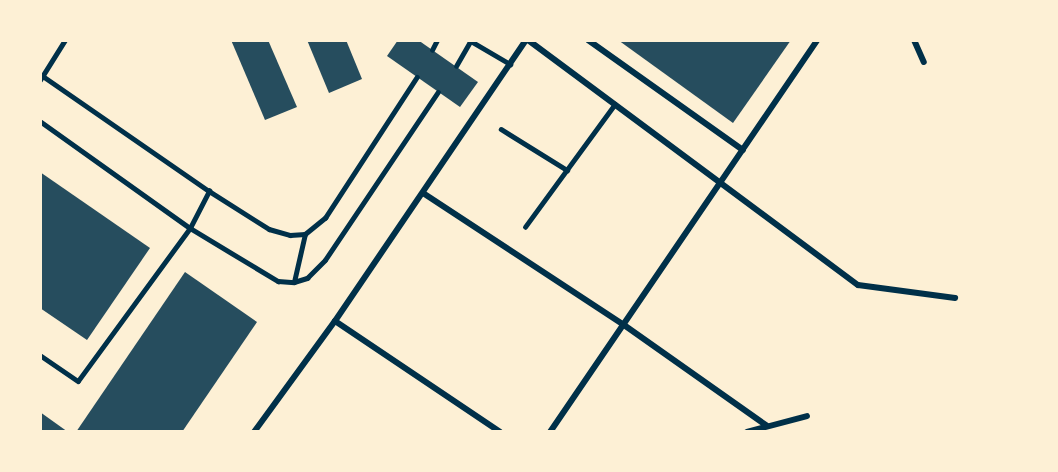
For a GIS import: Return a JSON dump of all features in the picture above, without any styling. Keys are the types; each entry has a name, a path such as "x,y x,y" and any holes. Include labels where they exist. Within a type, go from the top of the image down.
{"street":[{"path":"254,432 335,321 527,40 858,285 955,298"},
{"path":"588,40 743,150"},
{"path":"550,432 817,40"},
{"path":"914,40 924,62"},
{"path":"423,193 624,325 766,425"},
{"path":"335,321 500,432"},
{"path":"747,432 766,425 807,416"}],"lane":[{"path":"65,40 41,76 209,191 269,229 305,234"},
{"path":"432,50 437,40"},
{"path":"456,66 470,41 510,64"},
{"path":"294,282 305,234 325,218 417,77"},
{"path":"40,121 190,228 278,281 294,282 307,278 325,260 438,92"},
{"path":"525,227 615,104"},
{"path":"501,129 567,170"},
{"path":"40,355 78,381 190,228 209,191"}],"building":[{"path":"231,40 268,40 297,107 265,120"},
{"path":"307,40 346,40 362,79 329,93"},
{"path":"398,40 418,40 478,82 460,107 387,56"},
{"path":"618,40 791,40 733,123"},
{"path":"40,172 150,248 87,340 40,308"},
{"path":"185,272 257,322 182,432 76,432"},
{"path":"40,412 68,432 40,432"}]}
